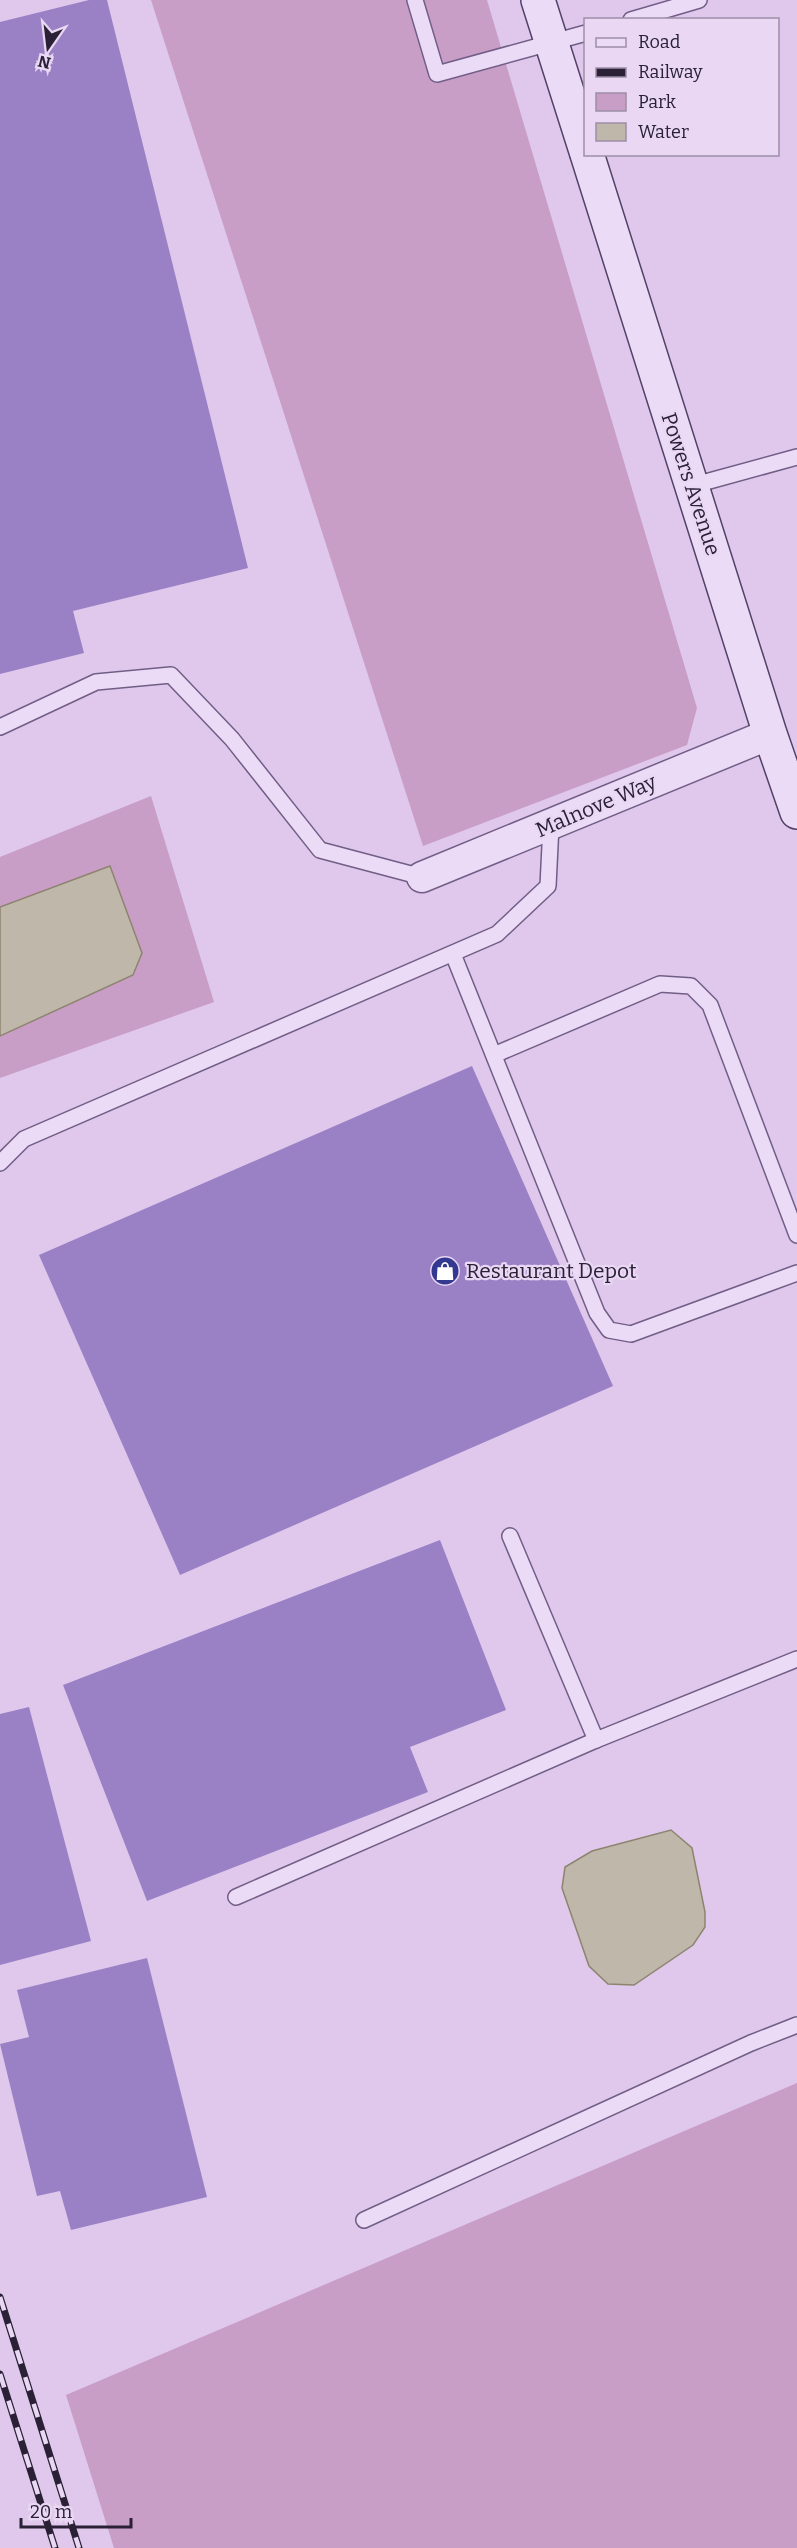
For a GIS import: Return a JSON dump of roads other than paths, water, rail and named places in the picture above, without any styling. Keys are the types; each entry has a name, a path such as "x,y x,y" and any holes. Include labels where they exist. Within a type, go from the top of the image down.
{"street":[{"name":"Powers Avenue","path":"538,0 584,147"},
{"name":"Powers Avenue","path":"587,156 770,734 797,812"},
{"name":"Malnove Way","path":"422,877 770,734"}],"lane":[{"path":"415,0 437,74 584,33"},
{"path":"638,18 699,0"},
{"path":"691,486 797,457"},
{"path":"0,727 96,682 171,675 232,739 320,850 422,877"},
{"path":"0,1163 24,1139 497,934 548,886 551,825"},
{"path":"453,954 597,1313 609,1330 631,1334 797,1273"},
{"path":"494,1055 660,984 691,986 710,1005 797,1235"},
{"path":"510,1536 596,1740"},
{"path":"236,1897 596,1740 797,1659"},
{"path":"364,2220 752,2043 797,2025"}],"water":[{"path":"110,866 142,953 133,975 0,1036 0,907"},
{"path":"671,1830 692,1848 705,1912 705,1927 693,1945 634,1985 608,1984 589,1966 562,1888 565,1867 592,1851"}],"railway":[{"path":"0,2297 79,2548"},
{"path":"0,2374 55,2548"}],"place":[{"name":"Restaurant Depot","path":"445,1271"}]}
